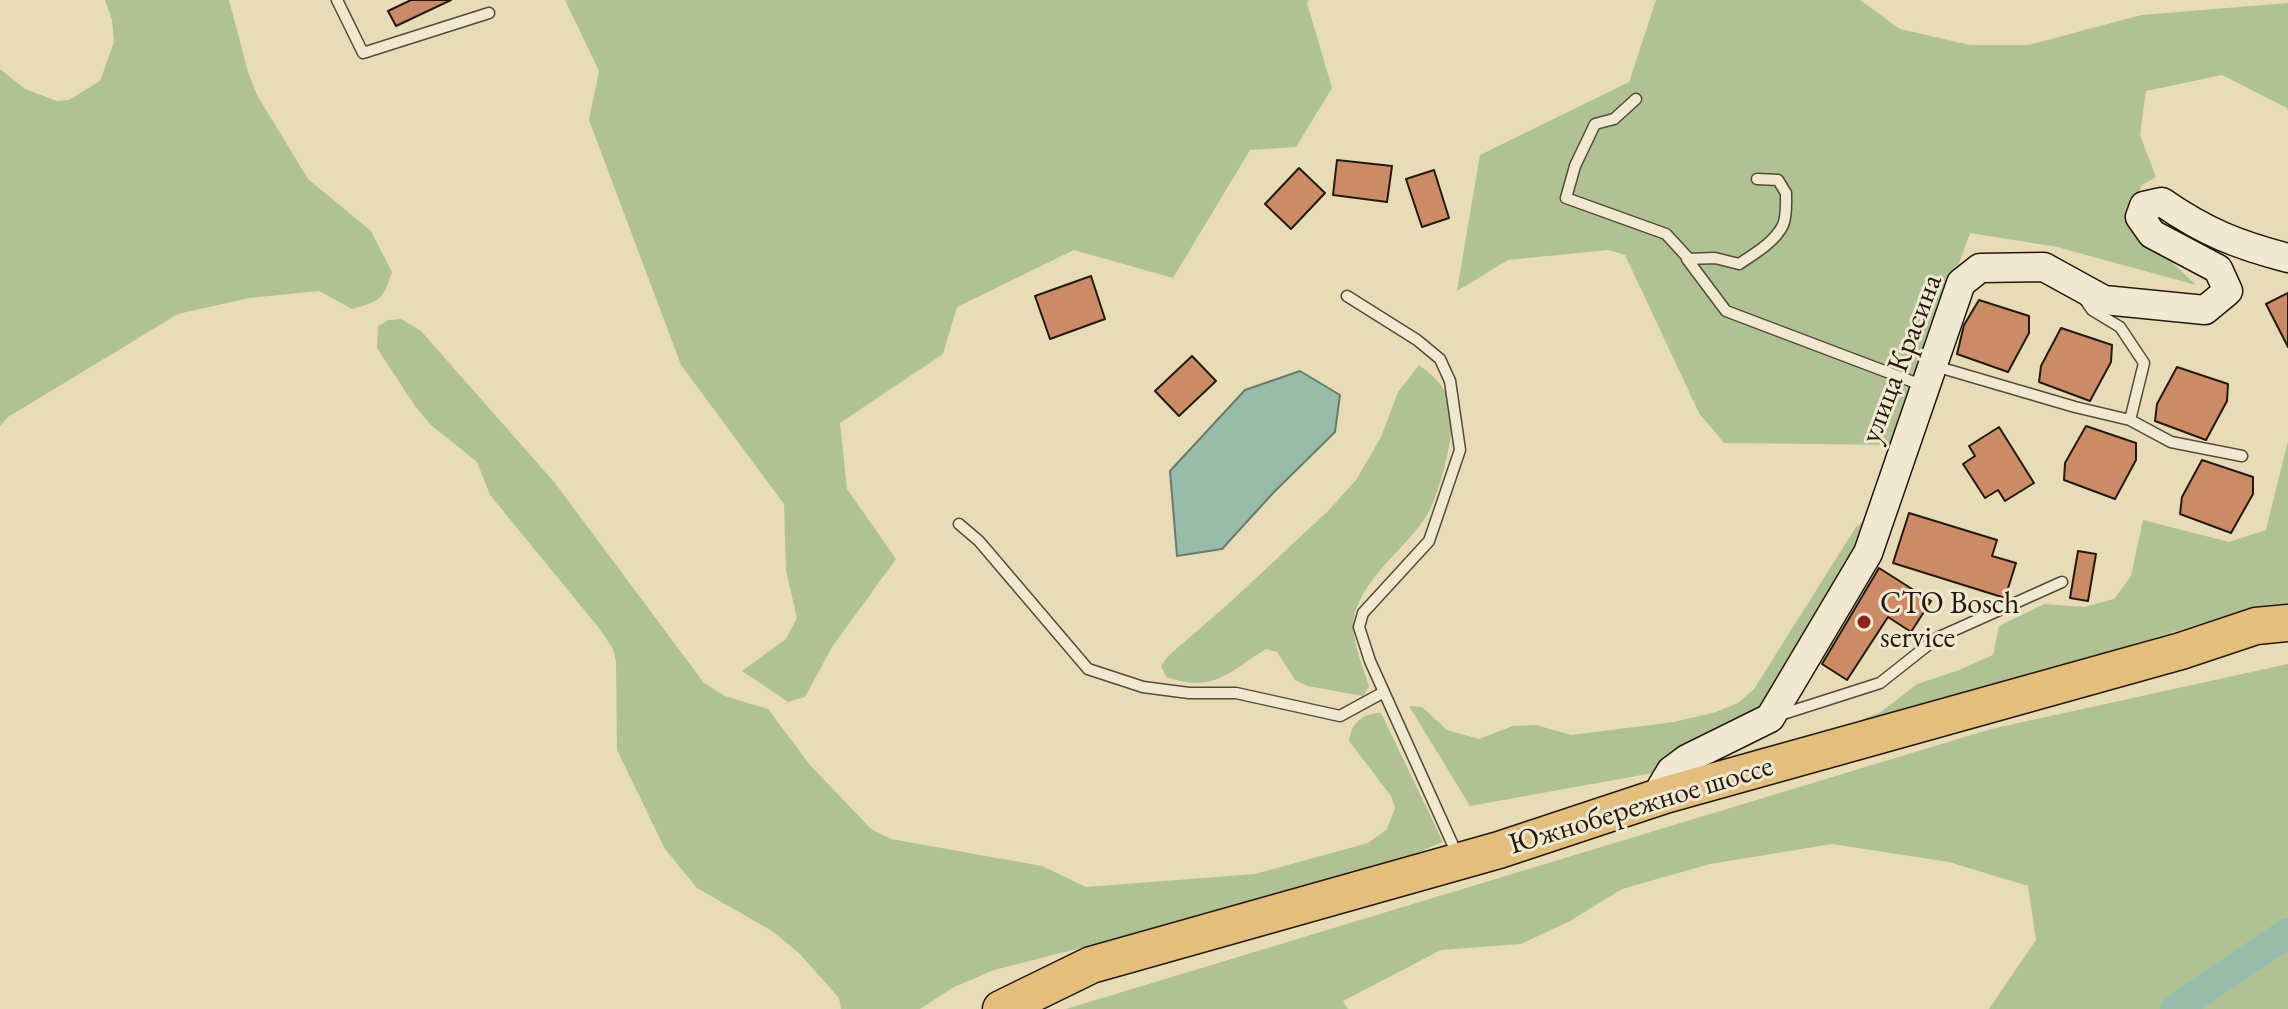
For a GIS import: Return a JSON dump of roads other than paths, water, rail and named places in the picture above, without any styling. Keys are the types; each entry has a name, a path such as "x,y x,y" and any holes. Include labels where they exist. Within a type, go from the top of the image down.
{"highway":[{"name":"Южнобережное шоссе","path":"1037,1009 1093,984 1459,860 1665,806 2189,658 2277,626"},
{"name":"Южнобережное шоссе","path":"1001,1009 1091,965 1266,925 2181,651 2277,626"}],"street":[{"name":"улица Красина","path":"1770,718 1868,553 1961,283 1980,268 2044,267 2104,300 2205,310 2228,291 2218,269 2152,234 2140,217 2144,206 2162,202 2197,226 2243,246 2288,258"},
{"path":"1665,806 1662,786 1671,771 1687,759 1770,718"}],"lane":[{"path":"337,0 363,53 489,13"},
{"path":"1636,99 1614,119 1595,124 1575,166 1566,198 1666,234 1689,259 1726,311 1929,376 2130,420 2171,442 2242,456"},
{"path":"1689,259 1715,258 1739,264 1760,250 1777,233 1784,224 1786,193 1778,180 1757,179"},
{"path":"2073,283 2092,310 2120,327 2144,363 2130,420"},
{"path":"1347,296 1417,340 1440,359 1450,381 1460,450 1429,541 1363,613 1359,627 1370,661 1459,860"},
{"path":"959,524 979,541 1088,669 1163,690 1236,693 1340,716 1384,692"},
{"path":"1770,718 1880,683 1937,638 2062,582"}],"waterway":[{"path":"2175,1009 2288,933"}],"place":[{"name":"СТО Bosch service","path":"1864,622"}]}
